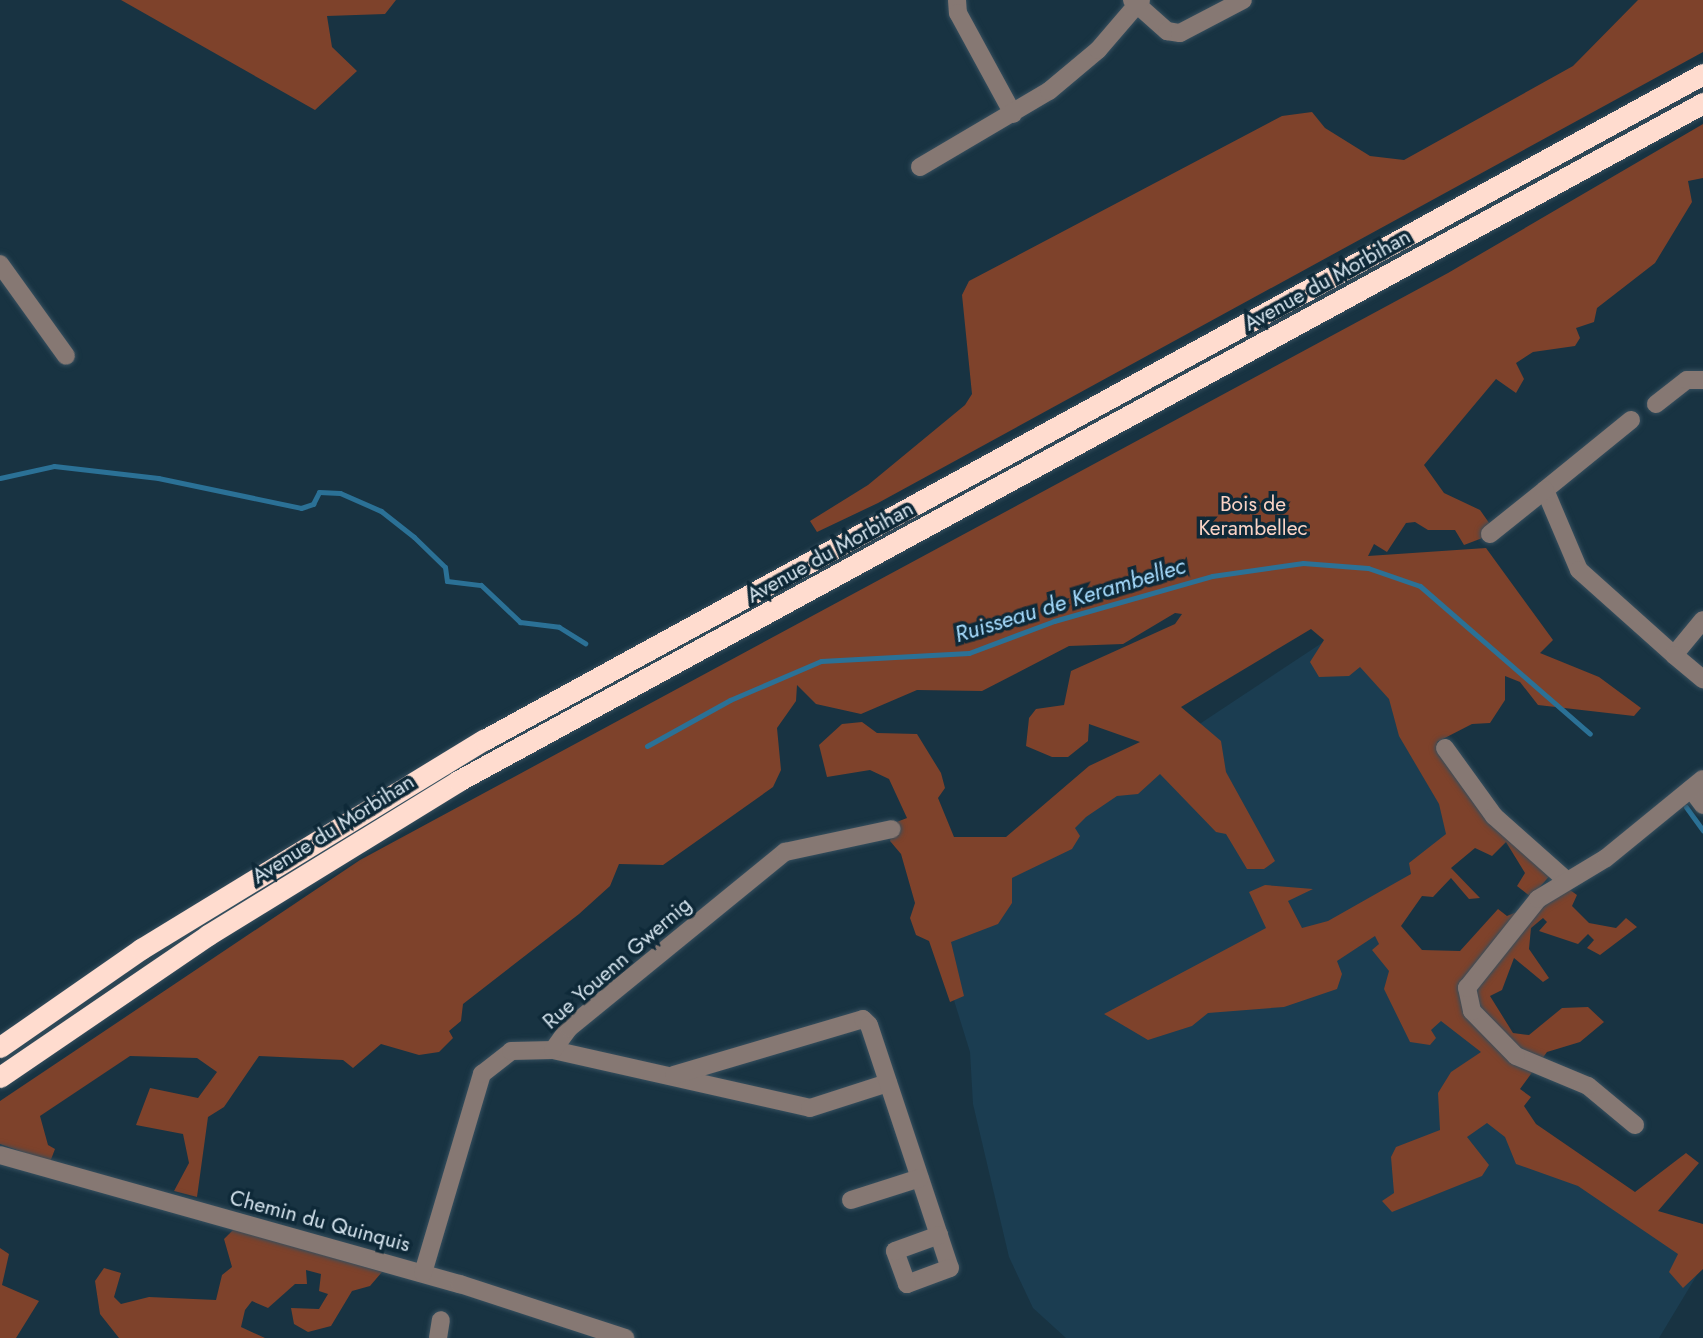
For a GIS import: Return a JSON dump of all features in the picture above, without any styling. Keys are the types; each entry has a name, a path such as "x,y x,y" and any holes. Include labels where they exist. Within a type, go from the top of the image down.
{"highway":[{"name":"Avenue du Morbihan","path":"0,1047 141,949 484,740 1703,74"},
{"name":"Avenue du Morbihan","path":"0,1077 208,935 458,781 1703,103"}],"street":[{"path":"957,0 958,13 1013,114"},
{"path":"920,167 1013,114 1098,50 1137,2 1167,31 1180,33 1243,0"},
{"path":"0,264 66,356"},
{"path":"1656,404 1687,380 1703,380"},
{"path":"1490,534 1631,421"},
{"path":"1545,490 1579,570 1703,679"},
{"path":"1674,655 1703,621"},
{"path":"1445,748 1494,816 1566,880"},
{"path":"1635,1125 1588,1086 1516,1056 1466,1000 1469,981 1538,899 1606,858 1697,784 1703,806"},
{"name":"Rue Youenn Gwernig","path":"423,1273 478,1080 511,1051 553,1050 569,1028 785,852 892,829"},
{"path":"674,1075 859,1017 869,1025 939,1235"},
{"path":"553,1050 674,1075 810,1108 888,1083"},
{"name":"Chemin du Quinquis","path":"0,1156 423,1273 625,1338"},
{"path":"850,1200 920,1178"}],"shaded area":[{"path":"1343,629 1494,827 1378,920 1460,1009 1506,1101 1703,1265 1659,1338 1066,1338 1033,1308 1009,1257 973,1104 970,1052 935,939 1198,725"}],"green space":[{"path":"121,0 396,0 385,14 327,16 332,47 357,71 315,110"},
{"path":"1638,0 1703,0 1703,52 878,503 817,532 810,521 868,485 965,405 972,394 962,295 969,281 1282,116 1312,112 1325,128 1370,156 1404,160 1573,66"},
{"name":"Bois de Kerambellec","path":"1703,124 1703,178 1688,181 1692,202 1655,263 1597,308 1594,322 1576,328 1580,338 1575,346 1533,352 1516,363 1524,379 1516,393 1496,379 1424,465 1444,493 1480,510 1492,527 1485,537 1464,545 1455,530 1428,530 1415,522 1406,523 1387,552 1374,544 1368,556 1486,548 1553,640 1540,653 1599,677 1641,708 1634,716 1538,705 1520,682 1505,676 1505,700 1490,723 1472,724 1437,742 1554,871 1531,897 1517,886 1525,873 1506,842 1492,856 1475,848 1451,868 1480,898 1469,899 1451,878 1433,897 1422,896 1401,926 1422,950 1460,951 1498,909 1507,916 1570,890 1577,895 1572,906 1589,923 1616,928 1626,918 1637,927 1600,955 1587,948 1594,940 1588,934 1578,944 1539,931 1547,922 1543,918 1531,928 1529,949 1549,978 1543,982 1514,958 1502,990 1490,996 1513,1033 1529,1035 1562,1008 1588,1007 1604,1022 1580,1042 1547,1052 1520,1089 1531,1097 1524,1106 1536,1124 1635,1192 1686,1153 1699,1163 1658,1211 1703,1224 1703,1269 1683,1288 1669,1272 1678,1254 1578,1186 1516,1164 1505,1137 1487,1123 1467,1137 1489,1165 1482,1176 1392,1212 1382,1201 1394,1193 1391,1157 1396,1147 1440,1130 1438,1093 1451,1072 1481,1052 1441,1021 1431,1030 1436,1038 1430,1045 1410,1042 1384,989 1389,971 1372,950 1379,944 1375,936 1337,961 1342,974 1337,989 1284,1007 1208,1013 1192,1026 1148,1040 1104,1014 1266,928 1249,892 1265,885 1313,889 1288,901 1302,928 1328,921 1411,874 1409,863 1446,834 1439,804 1399,736 1389,699 1360,667 1349,676 1319,677 1310,662 1324,640 1311,629 1181,707 1221,741 1226,772 1275,861 1264,869 1247,869 1226,834 1216,832 1160,774 1138,794 1117,796 1086,817 1075,828 1080,836 1072,849 1012,878 1012,903 998,924 951,942 964,996 950,1002 929,941 916,935 910,918 915,903 901,854 890,841 894,823 907,818 889,779 870,770 827,777 819,745 842,724 862,722 877,733 917,734 941,773 945,788 938,798 954,837 1006,837 1089,766 1140,742 1089,724 1088,741 1068,757 1052,757 1026,746 1029,718 1036,709 1064,705 1071,671 1175,624 1182,614 1175,613 1123,644 1069,646 982,691 917,690 861,714 816,704 797,685 796,701 777,728 781,770 773,787 663,865 619,864 610,886 579,914 463,1004 461,1021 449,1031 453,1038 439,1052 419,1055 381,1044 353,1068 343,1060 259,1056 224,1107 208,1117 197,1197 174,1191 189,1163 183,1134 136,1125 150,1088 198,1098 217,1072 197,1058 130,1056 40,1116 48,1145 55,1149 50,1162 0,1144 0,1101 360,860 1448,273"},
{"path":"234,1229 382,1272 370,1286 352,1291 331,1326 308,1332 294,1324 291,1308 319,1309 328,1294 319,1291 321,1274 306,1270 307,1284 295,1284 268,1308 252,1301 245,1310 241,1327 265,1338 119,1338 100,1314 95,1281 104,1268 121,1273 114,1297 121,1304 149,1297 216,1300 222,1275 232,1267 224,1239"},
{"path":"0,1248 9,1254 2,1285 39,1301 16,1338 0,1338"}],"waterway":[{"name":"Ruisseau de Kerambellec","path":"0,478 54,466 158,478 301,508 313,504 319,492 340,493 381,511 414,537 445,567 447,581 481,585 520,622 559,627 585,643"},
{"name":"Ruisseau de Kerambellec","path":"647,746 730,700 821,661 969,653 1054,621 1212,576 1303,563 1368,568 1420,586 1590,734"},
{"name":"Ruisseau de Kerambellec","path":"1686,807 1703,830"}]}
